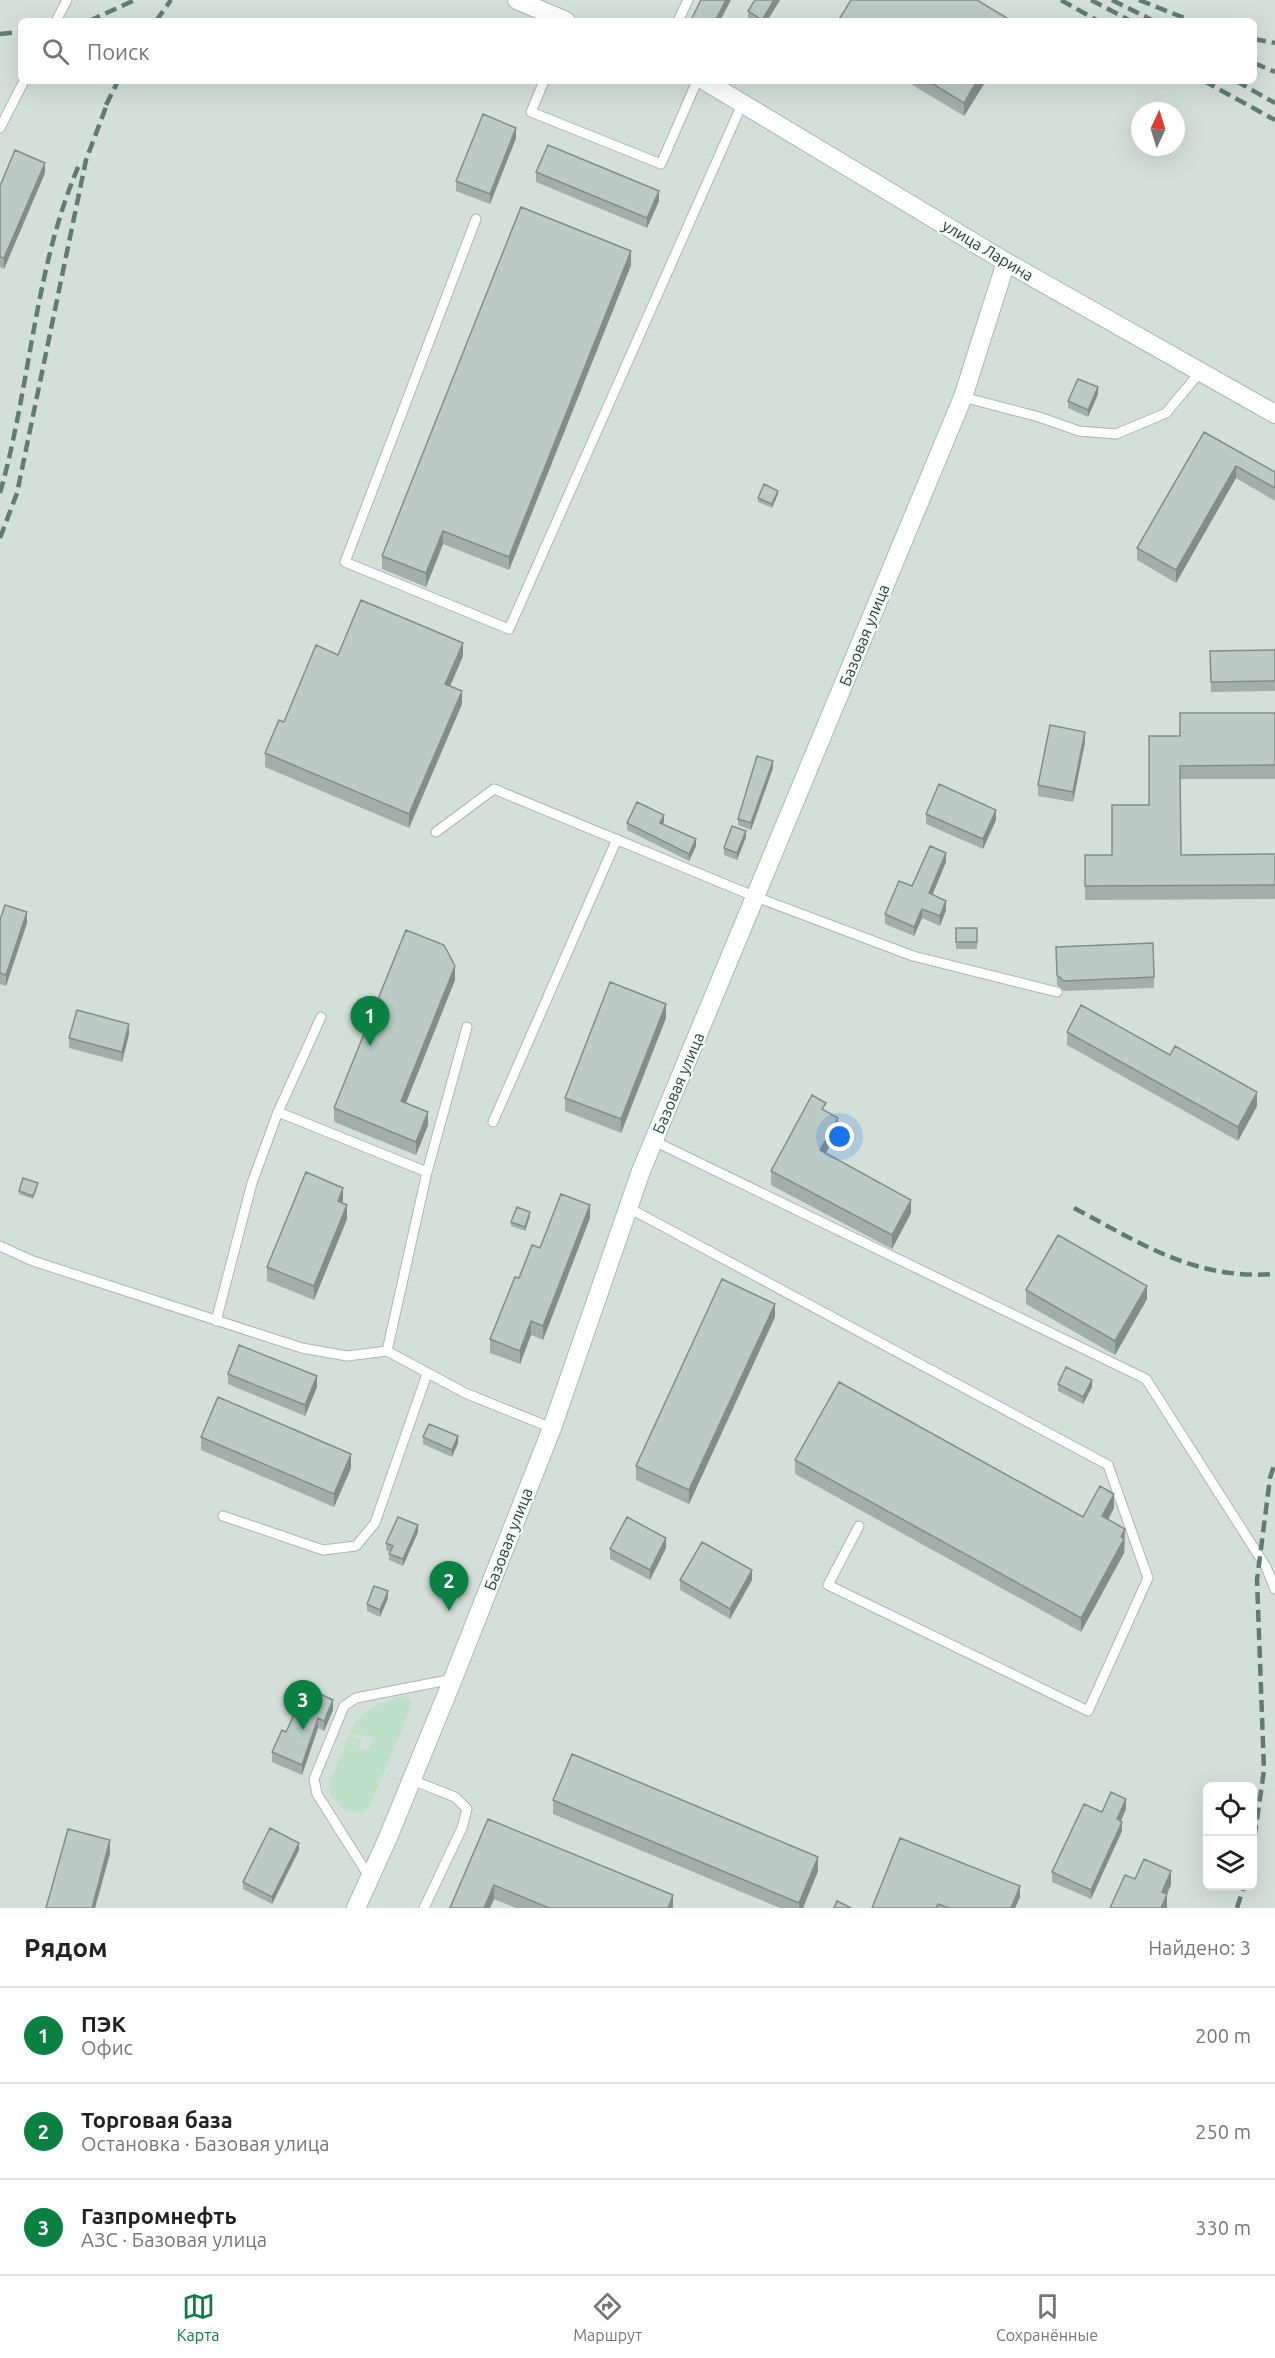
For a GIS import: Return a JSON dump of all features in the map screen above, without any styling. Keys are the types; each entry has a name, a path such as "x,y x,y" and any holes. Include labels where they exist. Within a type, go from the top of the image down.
{"street":[{"path":"517,0 559,18"},
{"name":"улица Ларина","path":"710,84 1006,262 1275,414"},
{"name":"Базовая улица","path":"356,1908 412,1780 552,1428 627,1207 963,397 1006,262"}],"lane":[{"path":"58,18 67,0"},
{"path":"679,18 688,0"},
{"path":"0,128 22,84"},
{"path":"543,84 531,112 661,164 696,84"},
{"path":"476,219 345,562 509,629 743,102"},
{"path":"963,397 1039,417 1079,431 1116,434 1166,413 1201,371"},
{"path":"436,832 494,789 756,897 913,956 1057,992"},
{"path":"493,1122 617,839"},
{"path":"216,1321 252,1183 278,1112 321,1017"},
{"path":"387,1351 427,1172 467,1028"},
{"path":"278,1112 427,1172"},
{"path":"654,1141 1146,1379 1266,1567 1275,1589"},
{"path":"627,1207 1108,1465 1148,1578 1088,1711 828,1585 859,1526"},
{"path":"0,1246 33,1261 302,1348 347,1356 387,1351 427,1374 552,1428"},
{"path":"223,1516 323,1550 356,1546 375,1523 427,1374"},
{"path":"370,1878 317,1794 314,1779 344,1706 356,1698 453,1679"},
{"path":"412,1780 455,1797 467,1809 462,1828 424,1908"}],"shaded area":[{"path":"0,0 1275,0 1275,1908 0,1908"}],"green space":[{"path":"402,1696 411,1699 411,1707 370,1806 362,1813 346,1811 331,1796 329,1783 349,1735 362,1740 359,1748 368,1751 373,1738 350,1733 354,1725 371,1708"}],"building":[{"path":"701,0 726,0 717,18 692,18"},
{"path":"755,0 774,0 763,18 759,18 748,11"},
{"path":"851,0 977,0 1007,18 840,18"},
{"path":"933,84 975,84 964,103"},
{"path":"483,114 516,128 490,194 456,181"},
{"path":"548,145 659,191 647,218 536,172"},
{"path":"15,150 45,163 4,258 0,257 0,186"},
{"path":"521,207 631,251 509,557 443,531 426,573 382,556"},
{"path":"1078,379 1098,387 1088,410 1068,401"},
{"path":"1204,432 1275,472 1275,488 1236,466 1176,570 1137,548"},
{"path":"764,484 778,491 772,504 758,498"},
{"path":"361,600 463,643 445,684 462,691 409,814 265,753 279,720 284,722 316,645 338,655"},
{"path":"1275,650 1275,681 1211,682 1210,651"},
{"path":"1180,713 1275,713 1275,765 1180,766 1181,855 1275,854 1275,885 1085,886 1085,855 1112,855 1112,805 1149,805 1149,736 1180,736"},
{"path":"1050,725 1085,732 1073,792 1038,785"},
{"path":"757,756 773,761 751,823 738,819"},
{"path":"939,784 996,810 983,839 926,814"},
{"path":"637,802 664,815 660,823 696,839 689,854 627,823"},
{"path":"732,826 746,831 737,853 724,848"},
{"path":"930,846 946,853 929,893 946,901 940,916 922,909 914,927 885,914 899,881 912,886"},
{"path":"5,905 27,912 6,975 0,973 0,920"},
{"path":"956,928 977,928 977,942 956,942"},
{"path":"406,930 444,945 455,966 401,1101 428,1112 416,1142 334,1108"},
{"path":"1153,943 1154,977 1064,981 1057,975 1056,947"},
{"path":"610,982 666,1004 621,1119 565,1098"},
{"path":"1081,1005 1170,1055 1175,1046 1257,1092 1238,1127 1067,1032"},
{"path":"77,1010 129,1024 122,1052 69,1038"},
{"path":"812,1095 826,1103 822,1109 838,1118 820,1150 911,1200 892,1235 771,1171"},
{"path":"306,1172 343,1188 338,1201 347,1205 314,1286 267,1267"},
{"path":"23,1178 38,1183 33,1196 19,1191"},
{"path":"561,1194 590,1205 543,1326 531,1321 520,1351 490,1339 515,1277 519,1278 532,1245 540,1248"},
{"path":"517,1207 530,1212 525,1227 511,1222"},
{"path":"1058,1235 1147,1286 1115,1341 1026,1290"},
{"path":"722,1279 775,1304 689,1490 636,1466"},
{"path":"239,1345 317,1376 305,1405 228,1374"},
{"path":"1066,1367 1092,1380 1083,1397 1058,1384"},
{"path":"839,1382 1083,1517 1100,1486 1114,1494 1102,1516 1125,1529 1121,1537 1124,1539 1081,1618 795,1460"},
{"path":"218,1397 351,1454 334,1494 201,1437"},
{"path":"429,1424 458,1436 452,1450 423,1437"},
{"path":"398,1517 418,1525 403,1559 389,1554 393,1546 386,1543"},
{"path":"627,1517 666,1538 650,1570 610,1549"},
{"path":"702,1542 752,1570 730,1609 680,1580"},
{"path":"374,1586 388,1591 380,1610 367,1604"},
{"path":"300,1685 333,1700 324,1721 318,1718 302,1765 272,1752 282,1730 286,1732 298,1706 292,1703"},
{"path":"572,1754 818,1857 799,1903 553,1800"},
{"path":"1111,1792 1126,1799 1117,1819 1122,1822 1091,1890 1052,1872 1084,1804 1102,1812"},
{"path":"488,1819 673,1895 668,1908 549,1908 494,1885 484,1908 450,1908"},
{"path":"270,1828 299,1843 272,1897 243,1882"},
{"path":"68,1829 110,1840 92,1908 46,1908"},
{"path":"900,1838 1020,1886 1011,1908 949,1908 938,1904 936,1908 872,1908"},
{"path":"1144,1859 1171,1871 1162,1892 1167,1894 1161,1908 1110,1908 1125,1875 1135,1879"},
{"path":"837,1901 851,1908 834,1908"}],"railway":[{"path":"96,18 135,0"},
{"path":"158,18 171,0"},
{"path":"1061,0 1093,18"},
{"path":"1091,0 1125,18"},
{"path":"1112,0 1148,18"},
{"path":"1139,0 1184,18"},
{"path":"0,34 18,32"},
{"path":"1257,40 1275,43"},
{"path":"1257,64 1275,72"},
{"path":"106,105 116,84"},
{"path":"1209,84 1275,120"},
{"path":"1241,84 1275,103"},
{"path":"0,538 17,493 86,160 109,99"},
{"path":"0,493 19,410 42,286 64,204 79,165"},
{"path":"1074,1208 1146,1246 1194,1265 1219,1271 1275,1274"},
{"path":"1255,1836 1264,1770 1257,1580 1270,1478 1275,1462"},
{"path":"1237,1908 1243,1890"}],"place":[{"name":"ПЭК","path":"370,1046"},
{"name":"Торговая база","path":"449,1611"},
{"name":"Газпромнефть","path":"303,1730"}]}
